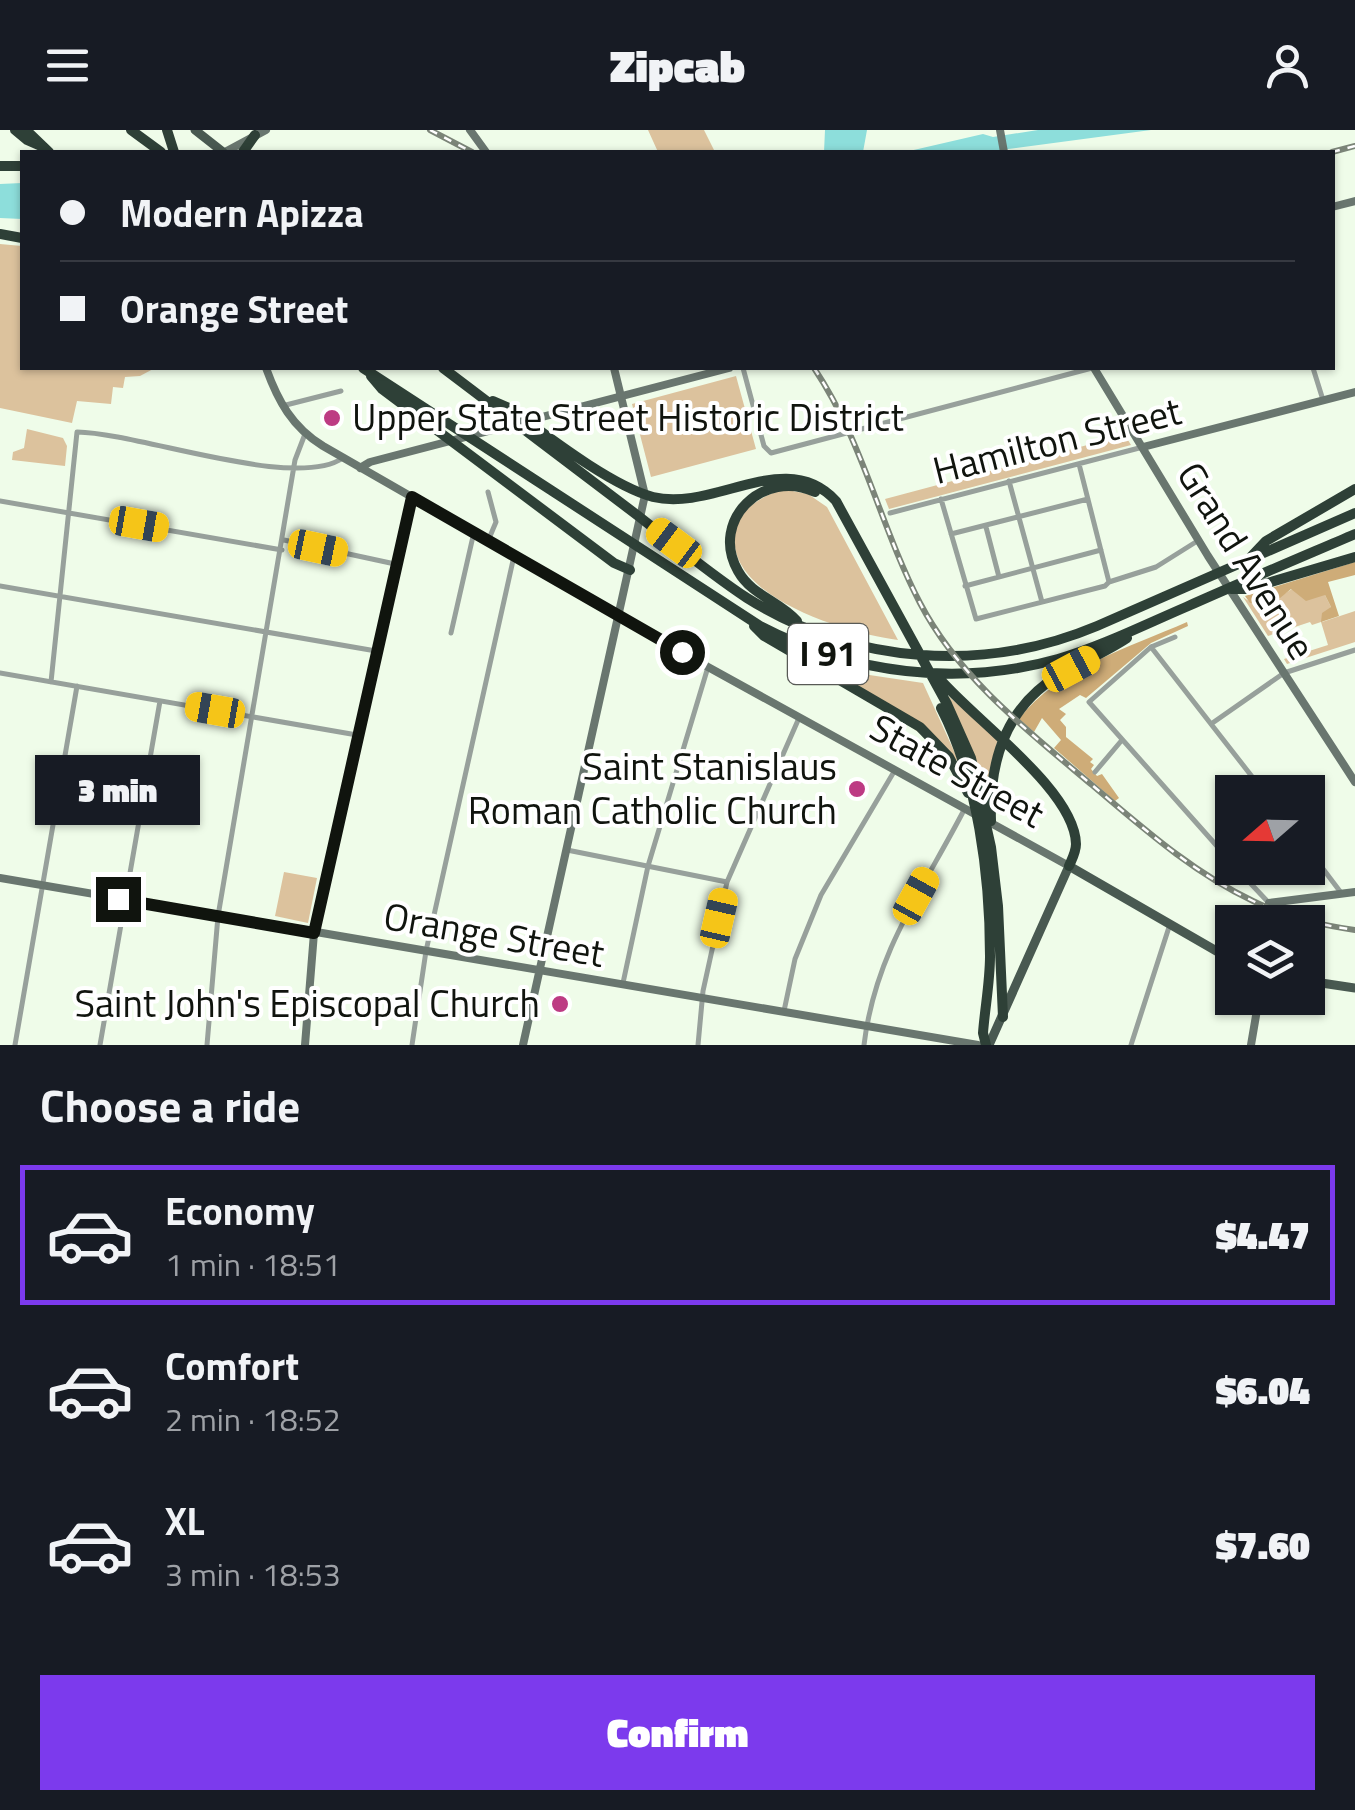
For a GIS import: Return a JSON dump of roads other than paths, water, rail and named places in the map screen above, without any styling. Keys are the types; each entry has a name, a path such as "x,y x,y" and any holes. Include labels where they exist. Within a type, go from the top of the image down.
{"highway":[{"path":"15,130 30,136 46,150"},
{"path":"131,130 158,150"},
{"path":"367,370 382,390 614,563 630,570"},
{"name":"I 91","path":"368,370 747,618 818,651 870,665 916,672 980,673 1056,659 1355,534"},
{"path":"446,370 533,430 636,491 655,497 701,498 787,477 820,486 839,505 967,747 977,808"},
{"name":"I 91","path":"533,430 737,591 801,626 853,644 906,654 967,656 1056,641 1355,513"},
{"path":"801,626 788,612 748,585 731,552 732,529 740,509 756,494 774,486 808,488 834,509 952,730 987,837 1000,918 1003,1017"},
{"path":"1248,561 1266,541 1355,489"},
{"path":"1231,589 1355,556"},
{"path":"747,618 764,636 926,731 955,766 977,808"},
{"path":"977,808 1010,725 1028,699 1057,676 1122,641 1137,628"},
{"path":"923,660 965,706 1030,766 1052,793 1076,841 1069,866"},
{"path":"987,837 990,948 983,1033 988,1045"}],"main road":[{"path":"195,130 221,150"},
{"path":"228,150 261,132"},
{"name":"State Street","path":"267,370 282,406 305,434 360,468 798,718 977,808 1215,949"},
{"path":"523,1045 646,487 615,370"},
{"path":"360,468 370,462 721,370"},
{"name":"Grand Avenue","path":"1094,370 1355,782"},
{"name":"Hamilton Street","path":"1143,448 1355,392"},
{"path":"305,1045 314,933 412,497"},
{"path":"988,1045 1069,866"},
{"name":"Orange Street","path":"0,878 978,1045"},
{"path":"1269,904 1355,892"},
{"path":"1325,983 1355,988"},
{"path":"1250,1045 1255,1015"}],"street":[{"path":"743,370 768,452 1085,370"},
{"path":"1314,370 1324,400"},
{"path":"282,406 341,391"},
{"path":"50,682 74,437 80,431 294,468 332,464 344,458"},
{"path":"206,1045 218,916 294,468 305,434"},
{"name":"Hamilton Street","path":"890,513 1143,448"},
{"path":"1078,463 1109,582"},
{"path":"1010,481 1042,602"},
{"path":"488,492 496,522 488,540"},
{"path":"942,499 972,614 981,619 1146,571 1199,540"},
{"path":"951,534 1088,499"},
{"path":"0,500 282,550"},
{"path":"985,526 999,577"},
{"path":"451,633 474,532"},
{"path":"284,540 395,564"},
{"path":"965,586 1101,550"},
{"path":"412,1045 426,951 514,556"},
{"path":"0,586 376,651"},
{"path":"1175,637 1151,648 1089,702 1215,844"},
{"path":"1151,648 1250,775"},
{"path":"1210,724 1284,673 1355,650"},
{"path":"622,985 648,866 708,667"},
{"path":"0,673 358,735"},
{"path":"15,1045 77,686"},
{"path":"100,1045 160,700"},
{"path":"698,1045 702,999 728,882 798,718"},
{"path":"1095,772 1122,740"},
{"path":"784,1012 794,959 820,895 895,770"},
{"path":"864,1045 885,957 977,808"},
{"path":"567,850 728,882"},
{"path":"1325,872 1342,894"},
{"path":"1252,885 1269,904"},
{"path":"1131,1045 1172,922"}],"water":[{"path":"825,130 867,130 863,150 824,150"},
{"path":"1038,130 1151,130 1000,150 914,150 983,134 993,137"},
{"path":"20,183 20,219 0,218 0,184"}],"railway":[{"path":"430,130 468,150"},
{"path":"1335,151 1355,146"},
{"path":"815,370 846,425 920,603 954,656 975,680 1020,724 1130,817 1209,877 1278,912 1355,930"}],"place":[{"name":"Upper State Street Historic District","path":"332,418"},
{"name":"Saint Stanislaus Roman Catholic Church","path":"857,789"},
{"name":"Saint John's Episcopal Church","path":"560,1004"}]}
